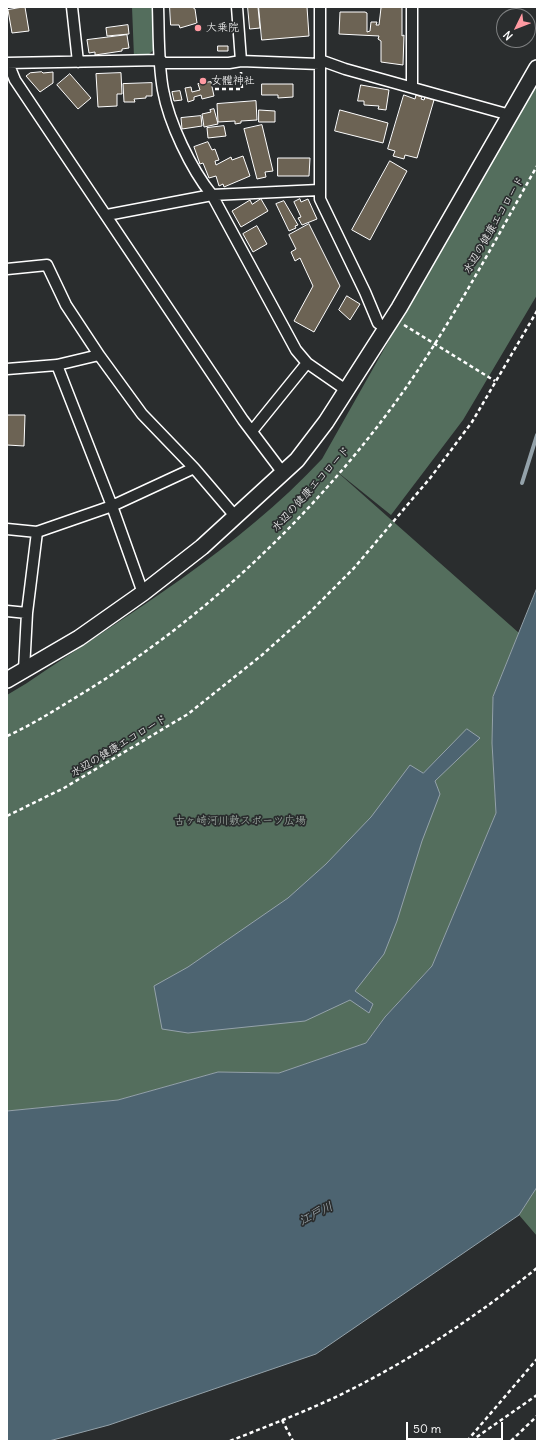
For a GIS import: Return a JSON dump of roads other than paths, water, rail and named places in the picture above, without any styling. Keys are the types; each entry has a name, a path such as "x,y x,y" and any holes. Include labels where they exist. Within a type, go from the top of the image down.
{"street":[{"path":"72,7 78,62"},
{"path":"158,7 163,90 170,117 178,137 205,186 212,195 296,350 307,363 346,390"},
{"path":"237,7 241,61"},
{"path":"320,7 320,199 365,292 378,323 386,328"},
{"path":"412,7 412,87"},
{"path":"283,473 252,431 160,297 107,215 15,80 7,63 161,61 320,62 510,115"},
{"path":"7,680 79,638 143,593 202,546 297,460 312,442 386,328 537,68"},
{"path":"107,215 212,195 319,190"},
{"path":"7,269 47,265 66,304 99,355 142,414 194,468 235,516"},
{"path":"7,368 57,365 99,355"},
{"path":"252,431 307,363"},
{"path":"57,365 112,506 143,593"},
{"path":"7,529 38,532 112,506 194,468"},
{"path":"24,670 27,613 38,532"},
{"path":"7,611 27,613"}],"water":[{"name":"江戸川","path":"537,588 537,1187 519,1215 316,1354 109,1425 49,1441 7,1441 7,1111 118,1100 218,1072 279,1073 366,1043 385,1017 432,966 496,813 492,743 493,697"},
{"path":"467,729 480,738 435,781 440,794 422,841 397,921 384,954 355,991 373,1004 369,1013 350,1000 305,1021 188,1033 162,1029 154,986 188,967 288,898 326,864 371,817 410,765 423,773"}],"waterway":[{"path":"522,483 537,435"}],"place":[{"name":"大乗院","path":"198,28"},
{"name":"女體神社","path":"203,81"}],"park label":[{"name":"古ヶ崎河川敷スポーツ広場","path":"240,821"}]}
